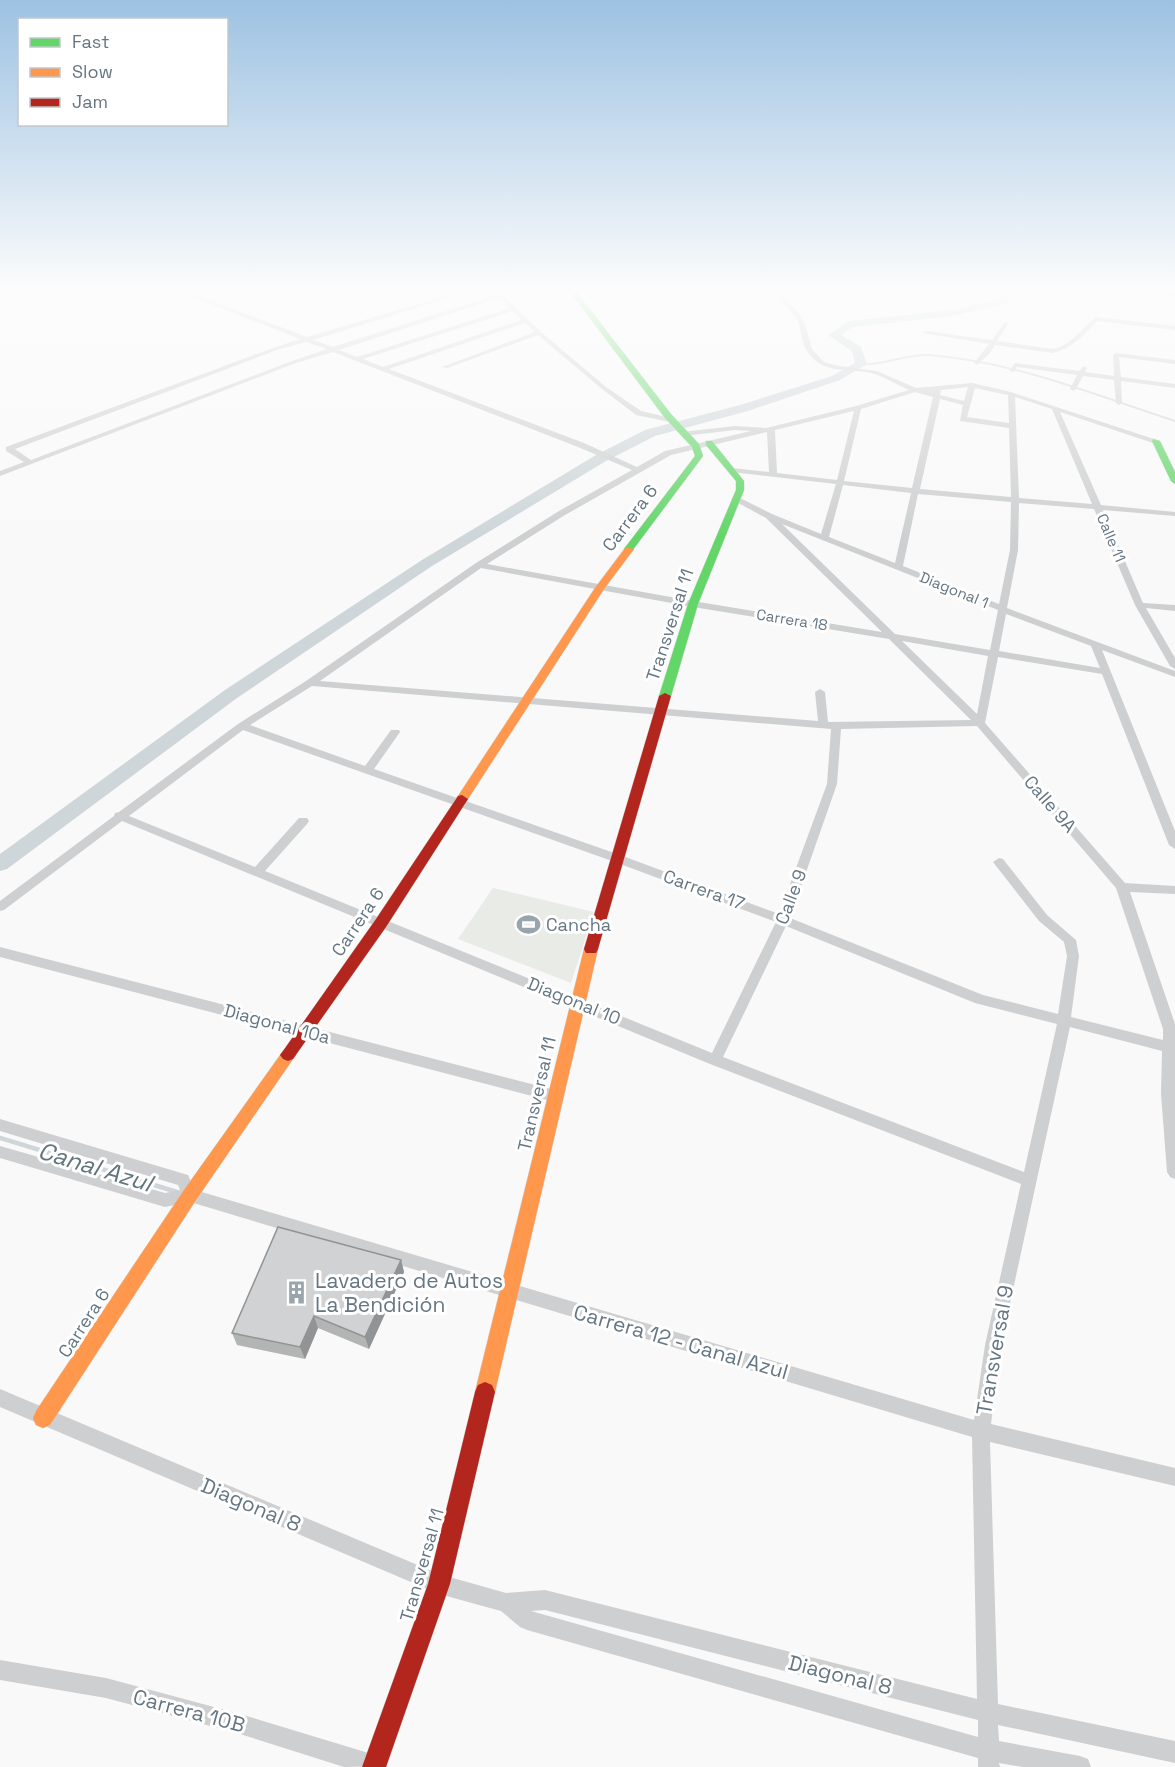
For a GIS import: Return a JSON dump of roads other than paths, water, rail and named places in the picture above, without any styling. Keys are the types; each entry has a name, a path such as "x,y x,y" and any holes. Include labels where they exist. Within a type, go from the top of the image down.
{"street":[{"path":"31,463 9,449 216,372"},
{"path":"0,474 270,372"},
{"path":"391,372 581,445 639,471"},
{"path":"586,372 639,413 672,422"},
{"path":"634,372 684,435 702,445 732,470 913,491 1175,514"},
{"path":"876,372 915,390 937,392 968,404"},
{"path":"1073,389 1082,372"},
{"path":"1090,372 1175,386"},
{"path":"1118,372 1119,403"},
{"path":"937,392 972,385 1011,394 1175,447"},
{"path":"972,385 963,419 1011,426"},
{"path":"0,907 242,726 310,683 479,565 562,513 668,453 858,408 915,390"},
{"path":"898,567 913,491 937,392"},
{"path":"310,683 830,725 980,723 1014,550 1016,521 1013,500 1011,394"},
{"name":"Calle 11","path":"1054,407 1140,606 1175,666"},
{"path":"824,538 858,408"},
{"path":"684,435 735,428 771,430"},
{"path":"771,430 772,476"},
{"path":"1156,441 1175,479"},
{"name":"Carrera 6","path":"43,1418 190,1195 381,923 524,700 600,588 699,456 702,445"},
{"name":"Transversal 11","path":"375,1767 439,1584 577,1003 616,858 693,604 740,489 740,481 732,470"},
{"name":"Diagonal 1","path":"735,499 769,516 1002,609 1175,674"},
{"name":"Calle 9A","path":"769,516 980,723 1122,887 1171,1037 1175,1172"},
{"name":"Carrera 18","path":"479,565 693,604 1106,672"},
{"path":"1140,606 1175,608"},
{"path":"1095,644 1172,832 1175,845"},
{"name":"Calle 9","path":"715,1060 783,920 832,784 830,725 820,692"},
{"name":"Carrera 17","path":"242,726 616,858 783,920 980,999 1065,1022 1171,1037"},
{"path":"368,770 395,732"},
{"name":"Diagonal 10","path":"119,816 715,1060 1030,1181"},
{"path":"256,873 303,821"},
{"name":"Transversal 9","path":"989,1759 986,1712 981,1431 993,1345 1065,1022 1073,956 1070,940 1054,930 1043,918 999,862"},
{"path":"1122,887 1175,890"},
{"name":"Diagonal 10a","path":"0,952 555,1096"},
{"path":"0,1125 183,1180 190,1195 165,1200 0,1152"},
{"name":"Carrera 12 - Canal Azul","path":"190,1195 981,1431 1175,1477"},
{"name":"Diagonal 8","path":"0,1398 439,1584 506,1603 545,1600 986,1712 1175,1752"},
{"name":"Diagonal 8","path":"506,1603 526,1620 989,1759 1080,1767"},
{"name":"Carrera 10B","path":"0,1671 106,1688 240,1724 375,1767"}],"waterway":[{"path":"0,864 231,694 427,563 601,458 650,433 744,408 836,378 846,372"},
{"path":"1024,372 1175,421"},
{"name":"Canal Azul","path":"0,1138 177,1192"}],"place":[{"name":"Cancha","path":"528,925"},
{"name":"Lavadero de Autos La Bendición","path":"297,1293"}]}
